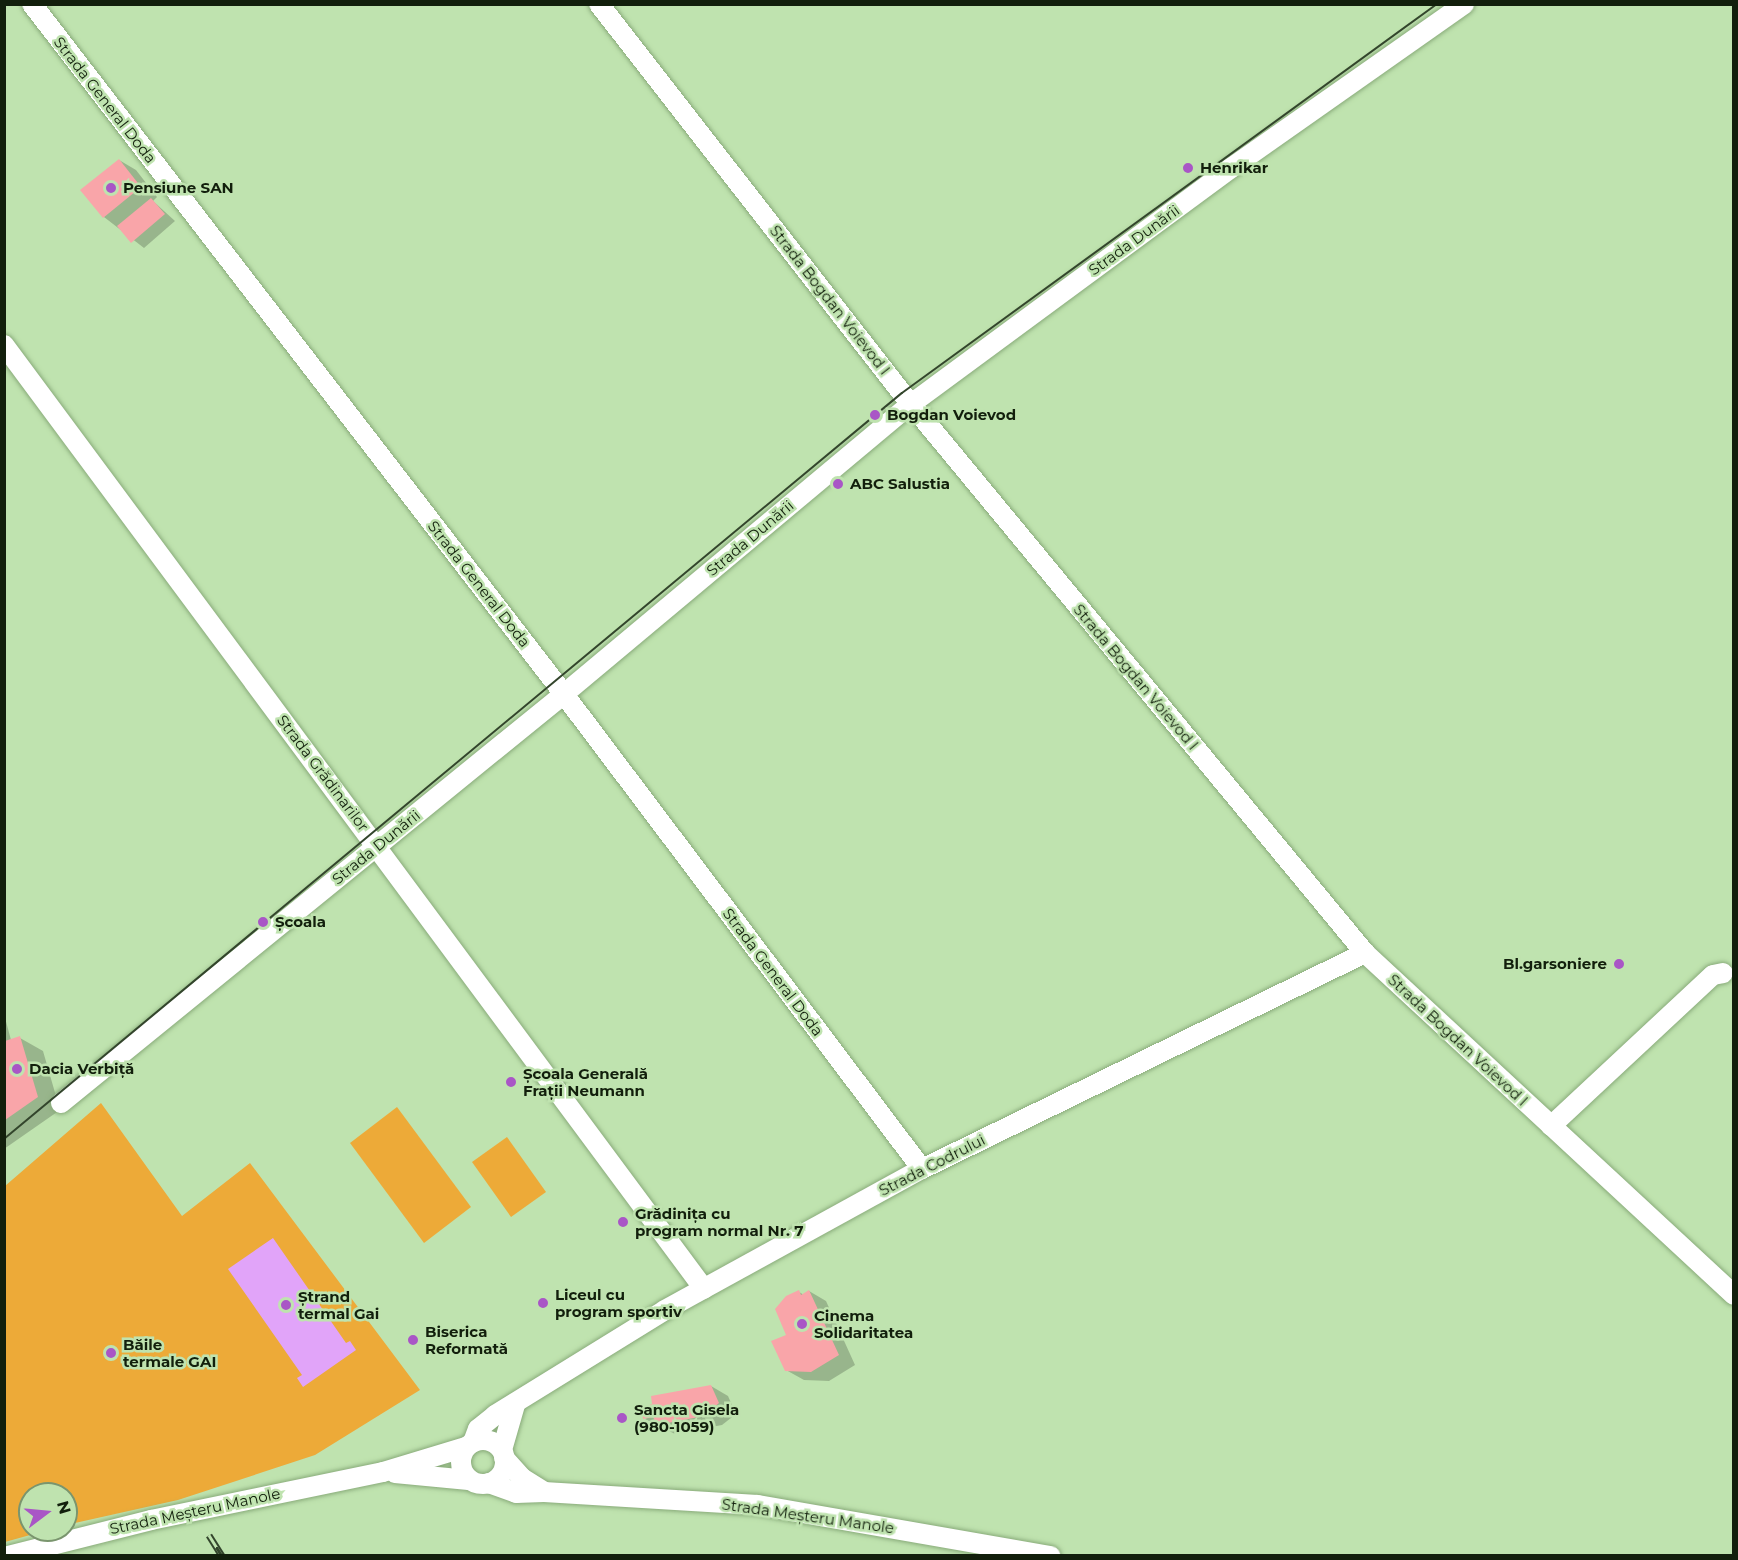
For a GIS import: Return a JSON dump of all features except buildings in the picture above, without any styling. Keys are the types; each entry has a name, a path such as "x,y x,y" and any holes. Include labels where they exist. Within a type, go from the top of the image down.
{"street":[{"name":"Strada General Doda","path":"32,4 564,694 922,1169"},
{"name":"Strada Bogdan Voievod I","path":"599,4 911,404 1365,953 1734,1294"},
{"name":"Strada Dunării","path":"61,1103 564,694 911,404 1232,168 1464,4"},
{"name":"Strada Grădinarilor","path":"4,345 704,1289"},
{"name":"Strada Codrului","path":"469,1444 483,1423 704,1289 922,1169 1365,953"},
{"path":"1551,1126 1713,975 1724,973"},
{"path":"469,1444 460,1462 479,1481 501,1474 503,1454 515,1405"},
{"path":"384,1472 469,1444 488,1441 503,1454 522,1478 544,1492"},
{"name":"Strada Meșteru Manole","path":"8,1556 151,1520 384,1472 479,1481 516,1493 544,1492 758,1505 1051,1556"}],"shaded area":[{"name":"Ștrand termal Gai","path":"101,1103 182,1216 250,1163 420,1390 315,1455 178,1500 78,1522 78,1482 18,1482 18,1538 5,1542 5,1186"},
{"path":"397,1107 471,1207 424,1243 350,1143"},
{"path":"507,1137 546,1192 511,1217 472,1162"},
{"name":"Ștrand termal Gai","path":"273,1238 346,1343 350,1341 356,1350 303,1387 297,1378 302,1375 228,1269"}],"tram line":[{"path":"4,1139 902,393 1437,4"}],"railway":[{"path":"209,1535 222,1556"}],"place":[{"name":"Henrikar","path":"1188,168"},
{"name":"Pensiune SAN","path":"111,188"},
{"name":"Bogdan Voievod","path":"875,415"},
{"name":"ABC Salustia","path":"838,484"},
{"name":"Școala","path":"263,922"},
{"name":"Bl.garsoniere","path":"1619,964"},
{"name":"Dacia Verbiță","path":"17,1069"},
{"name":"Școala Generală Frații Neumann","path":"511,1082"},
{"name":"Grădinița cu program normal Nr. 7","path":"623,1222"},
{"name":"Liceul cu program sportiv","path":"543,1303"},
{"name":"Ștrand termal Gai","path":"286,1305"},
{"name":"Cinema Solidaritatea","path":"802,1324"},
{"name":"Biserica Reformată","path":"413,1340"},
{"name":"Băile termale GAI","path":"111,1353"},
{"name":"Sancta Gisela (980-1059)","path":"622,1418"}]}
